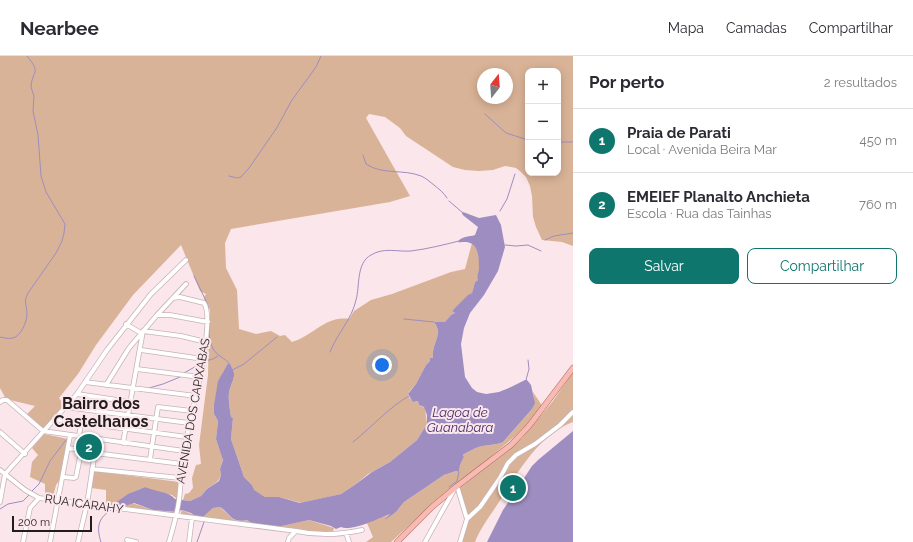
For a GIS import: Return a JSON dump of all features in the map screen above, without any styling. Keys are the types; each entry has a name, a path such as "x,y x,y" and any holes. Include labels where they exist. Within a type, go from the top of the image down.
{"main road":[{"path":"397,542 432,507 516,441 530,426 573,368"}],"street":[{"path":"0,502 5,474 25,454 43,431 66,407 126,324 151,294 186,260"},
{"path":"106,385 120,361 142,332 186,284"},
{"name":"AVENIDA DOS CAPIXABAS","path":"169,542 179,500 180,478 184,451 200,377 208,322 206,306 204,303 180,297 173,298"},
{"path":"157,314 208,322"},
{"path":"126,324 142,332 181,336 206,342"},
{"path":"123,443 141,350 142,332"},
{"path":"141,350 203,359"},
{"path":"137,369 200,377"},
{"path":"85,382 196,396"},
{"path":"76,394 131,402"},
{"path":"0,402 7,400 43,431 184,451"},
{"path":"66,407 189,423"},
{"path":"150,459 158,408 192,411"},
{"path":"460,542 467,519 480,507 508,464 516,455 547,436 573,412"},
{"path":"54,419 187,437"},
{"path":"63,477 76,477 81,450 81,423"},
{"path":"0,432 25,454"},
{"path":"50,542 70,436"},
{"path":"78,542 87,504 97,439"},
{"path":"68,448 81,450"},
{"path":"95,452 182,464"},
{"path":"92,469 180,478"},
{"name":"RUA ICARAHY","path":"0,470 39,498 310,534 324,535 362,530"},
{"path":"456,487 467,519"},
{"path":"426,542 456,487"},
{"path":"23,542 30,508 39,498"},
{"path":"189,542 192,518"},
{"path":"288,542 289,538 296,531"},
{"path":"346,533 349,542"},
{"path":"127,540 136,542"}],"shaded area":[{"path":"0,56 573,56 573,246 562,242 542,240 533,217 530,186 526,177 516,168 505,166 493,170 479,171 453,167 406,136 400,128 385,117 369,114 366,118 410,196 390,202 231,229 225,243 226,268 237,290 239,329 256,334 271,331 280,336 285,335 292,342 333,320 349,319 354,311 371,300 392,294 451,272 465,269 472,243 478,252 478,280 475,282 472,293 452,311 455,313 445,322 434,322 437,327 438,336 434,348 433,358 430,358 430,361 426,365 416,384 409,392 408,396 414,402 418,401 419,405 425,408 427,424 417,440 390,462 368,474 341,494 302,503 279,497 265,497 253,490 252,485 244,477 231,439 233,418 231,417 229,396 234,378 234,371 228,363 222,374 214,414 218,421 216,439 223,459 220,469 221,475 218,481 207,489 201,496 190,501 183,500 185,494 189,493 193,488 192,478 196,465 201,464 199,445 208,375 210,311 208,303 205,302 204,297 206,294 200,291 181,245 133,295 96,345 78,374 59,398 65,406 45,428 42,428 26,415 35,406 6,399 0,388"},
{"path":"573,372 573,422 560,428 538,446 529,457 479,532 475,542 462,542 469,520 459,489 522,438 553,401"},
{"path":"533,392 543,407 520,432 456,486 447,491 391,542 366,542 373,537 367,523 390,514 385,518 396,512 404,502 444,475 456,471 459,472 464,454 479,447 503,442 532,409 534,400"},
{"path":"44,434 68,439 61,478 56,485 54,493 49,498 45,496 45,484 30,477 32,462 38,455 32,448"},
{"path":"94,471 179,482 177,499 172,495 150,490 145,487 126,496 117,505 125,506 132,503 153,510 174,512 173,514 106,505 106,490 91,488"},
{"path":"220,507 233,519 240,522 247,520 253,524 264,526 282,526 309,520 334,528 332,535 321,535 180,515 182,510 203,517 213,508"}],"water":[{"name":"Lagoa de Guanabara","path":"463,212 479,218 496,215 501,225 505,247 498,271 484,295 470,313 464,328 461,344 465,377 472,388 477,392 486,394 499,392 527,380 531,385 535,403 532,409 503,442 479,447 464,454 459,472 456,471 444,475 404,502 396,512 386,519 390,514 352,528 341,527 336,529 331,526 309,520 282,526 265,526 253,524 247,520 242,521 234,519 220,507 213,508 203,517 182,510 177,512 153,510 134,503 125,506 114,504 128,494 145,487 169,494 175,499 190,501 201,496 207,489 219,481 221,475 220,469 223,460 216,439 218,421 214,414 214,405 218,381 228,363 234,371 234,378 229,396 231,417 233,418 231,439 244,477 252,485 254,490 265,497 279,497 300,503 341,494 372,472 390,462 417,440 427,424 427,415 424,407 419,405 418,401 413,402 408,394 416,384 426,365 430,361 430,358 433,358 438,335 437,327 434,322 445,322 455,313 452,311 472,293 475,282 478,280 479,262 477,250 468,242 458,242 463,238 475,235 478,227 462,214"},
{"path":"573,431 573,542 487,542 503,510 532,466"}],"waterway":[{"path":"0,337 16,337 25,325 27,317 25,301 28,293 56,253 62,241 65,224 46,192 41,176 38,135 33,111 34,96 31,87 35,69 27,56"},
{"path":"229,176 237,178 241,177 249,168 276,129 292,100 316,67 321,56"},
{"path":"485,114 506,133 525,139"},
{"path":"561,142 573,142"},
{"path":"363,155 366,164 379,170 414,174 423,177 440,190 447,198"},
{"path":"500,211 507,199 515,174"},
{"path":"449,201 463,213"},
{"path":"545,240 554,236 573,233"},
{"path":"330,352 354,307 359,275 366,259 381,251 411,251 459,241"},
{"path":"505,245 528,245 541,251"},
{"path":"194,276 208,305 209,321"},
{"path":"404,319 434,322"},
{"path":"209,324 210,338 214,350 228,362 231,367"},
{"path":"232,370 244,364 277,337"},
{"path":"205,361 218,356"},
{"path":"526,380 529,369 528,360"},
{"path":"184,373 200,364"},
{"path":"149,388 180,377"},
{"path":"353,442 387,412 409,396"},
{"path":"31,492 39,484 50,461 66,440"},
{"path":"449,487 457,481 459,472"},
{"path":"0,509 8,504 23,501 29,495"},
{"path":"101,542 99,537 101,519 113,509"},
{"path":"197,542 204,522"}],"place":[{"name":"EMEIEF Planalto Anchieta","path":"89,447"},
{"name":"Praia de Parati","path":"513,488"}],"district":[{"name":"Bairro dos Castelhanos","path":"101,412"}]}
